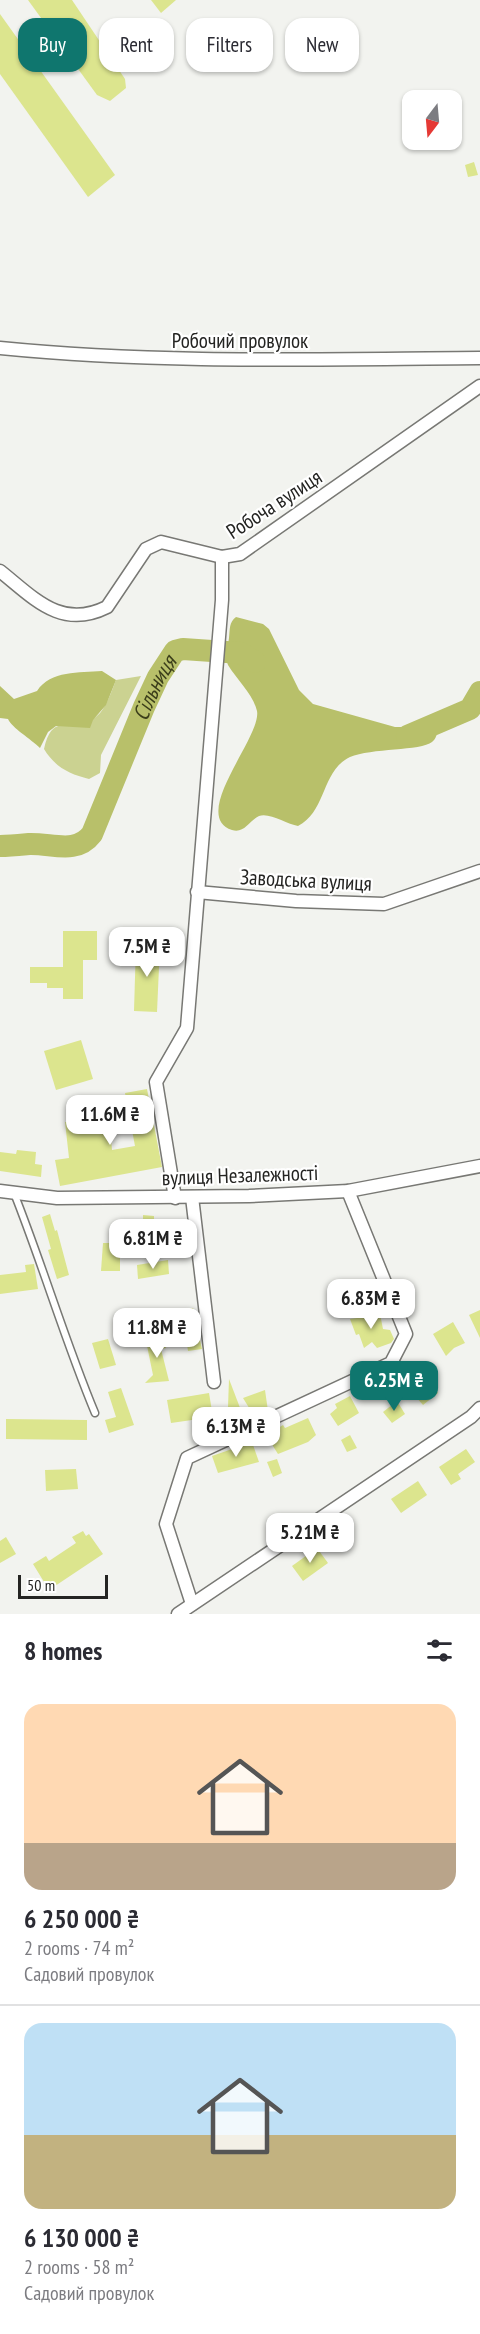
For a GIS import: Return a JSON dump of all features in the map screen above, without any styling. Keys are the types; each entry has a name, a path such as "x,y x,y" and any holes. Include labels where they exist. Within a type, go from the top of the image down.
{"street":[{"name":"Робочий провулок","path":"0,348 83,357 208,360 480,358"},
{"name":"Робоча вулиця","path":"0,571 49,610 70,615 97,612 107,607 146,549 161,542 222,557 240,554 480,386"},
{"path":"175,1198 156,1082 187,1028 222,600 222,557"},
{"name":"Заводська вулиця","path":"197,892 296,901 384,904 480,871"},
{"name":"вулиця Незалежності","path":"0,1191 57,1198 175,1198 348,1191 480,1166"},
{"path":"192,1604 166,1524 188,1458 392,1363 406,1334 348,1191"},
{"path":"192,1197 214,1382"},
{"path":"178,1614 478,1413"}],"lane":[{"path":"14,1192 43,1265 72,1359 95,1413"}],"shaded area":[{"path":"236,617 263,624 269,629 299,690 313,704 395,727 414,727 435,722 438,729 437,735 432,742 426,745 370,752 350,757 341,763 328,781 314,811 298,826 263,815 255,818 243,829 232,830 221,822 218,809 222,793 256,723 257,711 252,699 227,662 230,626"},
{"path":"102,671 116,680 106,705 93,720 90,728 56,726 48,732 40,748 13,726 8,719 0,718 0,686 14,699 37,691 50,679 58,676"},
{"path":"141,676 101,755 100,773 89,779 69,772 53,761 44,749 51,731 61,725 82,723 96,717 107,702 116,680"}],"building":[{"path":"28,0 72,0 84,18 41,18"},
{"path":"151,0 176,0 161,13"},
{"path":"0,14 18,39 18,72 41,72 115,175 88,197 0,74"},
{"path":"87,22 99,40 99,72 120,72 125,79 126,88 110,101 97,95 80,72 87,72"},
{"path":"474,162 478,175 468,177 465,165"},
{"path":"63,931 97,931 97,960 83,960 83,999 63,999 63,988 47,988 47,983 30,983 30,967 63,967"},
{"path":"136,944 160,945 157,1012 134,1011"},
{"path":"81,1040 93,1079 56,1090 44,1051"},
{"path":"147,1089 162,1167 60,1186 55,1160 69,1158 65,1122 109,1117 112,1150 135,1146 125,1093"},
{"path":"17,1150 36,1152 35,1164 42,1165 41,1177 0,1171 0,1152 16,1154"},
{"path":"50,1214 55,1231 57,1230 69,1275 57,1279 48,1250 51,1249 42,1217"},
{"path":"143,1215 154,1216 154,1237 134,1235 133,1219 143,1219"},
{"path":"103,1243 120,1243 120,1271 101,1271"},
{"path":"168,1260 169,1274 138,1279 137,1265"},
{"path":"34,1264 38,1289 0,1294 0,1275 26,1272 25,1265"},
{"path":"193,1308 202,1349 188,1351 182,1311"},
{"path":"364,1309 370,1316 380,1314 383,1329 390,1330 394,1339 391,1343 377,1348 372,1342 364,1348 350,1319 357,1318 354,1313"},
{"path":"480,1310 480,1338 469,1315"},
{"path":"453,1322 465,1343 454,1348 446,1356 433,1334"},
{"path":"157,1334 163,1339 166,1348 161,1349 169,1381 145,1383 153,1375 145,1336"},
{"path":"108,1339 116,1365 100,1369 92,1343"},
{"path":"425,1375 438,1393 423,1405 416,1397 421,1393 414,1381"},
{"path":"229,1379 242,1413 231,1414 228,1407"},
{"path":"121,1388 134,1425 109,1433 105,1420 116,1417 108,1392"},
{"path":"265,1390 268,1411 256,1417 255,1411 251,1411 243,1398"},
{"path":"209,1393 213,1417 171,1423 167,1400"},
{"path":"350,1396 359,1413 338,1426 330,1414 337,1408 335,1404"},
{"path":"397,1401 405,1414 392,1423 383,1412"},
{"path":"308,1418 316,1435 308,1442 278,1454 271,1443 270,1433 283,1425 285,1428"},
{"path":"6,1419 87,1420 87,1440 6,1439"},
{"path":"350,1435 357,1448 347,1452 341,1440"},
{"path":"252,1442 259,1462 218,1473 212,1456"},
{"path":"466,1449 475,1462 458,1474 461,1479 451,1485 439,1467"},
{"path":"277,1459 282,1473 273,1477 267,1462"},
{"path":"76,1469 78,1489 46,1491 45,1470"},
{"path":"418,1481 427,1495 401,1513 391,1499"},
{"path":"83,1531 86,1536 89,1534 103,1554 49,1590 33,1564 46,1556 49,1561 76,1543 72,1537"},
{"path":"6,1537 16,1554 0,1563 0,1541"},
{"path":"317,1548 328,1563 303,1581 292,1566"}],"waterway":[{"name":"Сільниця","path":"0,846 29,844 71,846 79,844 92,834 144,707 158,677 175,651 183,649 241,653 255,662"},
{"name":"Сільниця","path":"407,736 470,709 480,692"}]}
